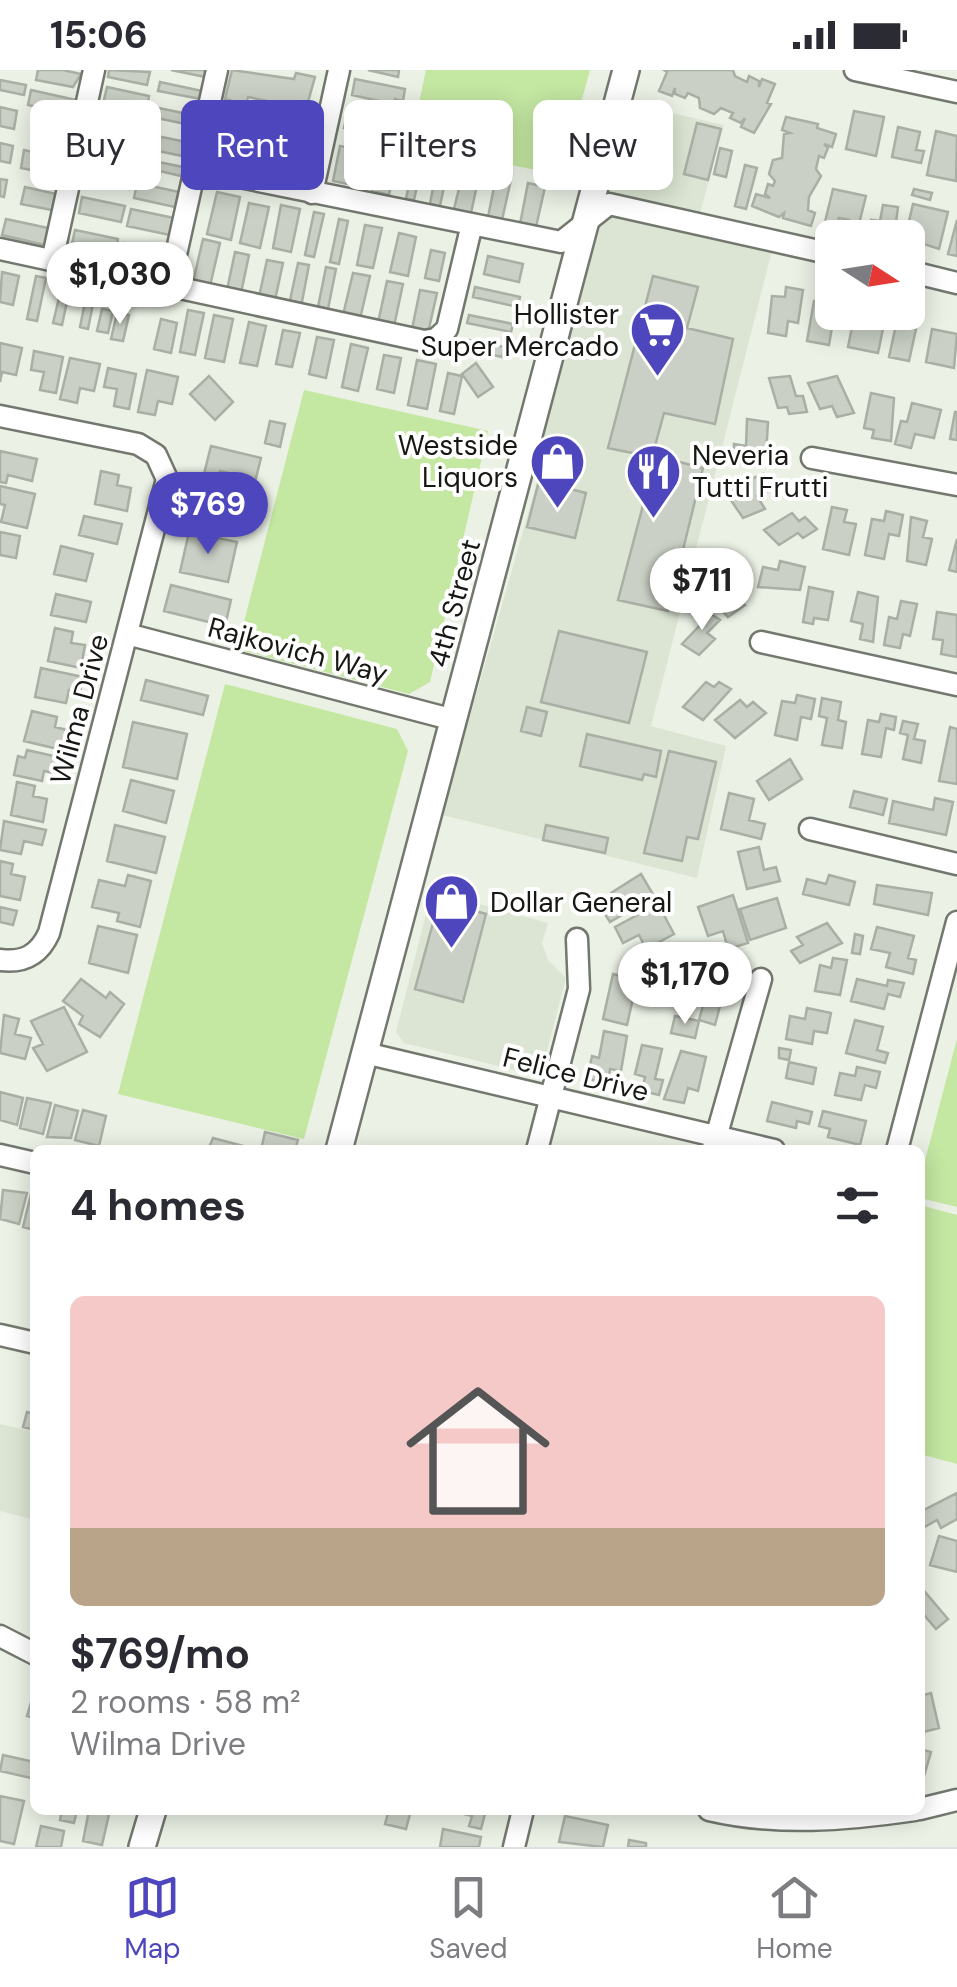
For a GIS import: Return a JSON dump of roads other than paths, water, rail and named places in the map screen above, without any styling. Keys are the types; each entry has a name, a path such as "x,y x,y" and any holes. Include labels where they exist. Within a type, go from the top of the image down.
{"main road":[{"name":"4th Street","path":"340,1145 626,70"},
{"path":"142,1847 152,1815"}],"street":[{"path":"52,261 94,70"},
{"path":"210,100 217,70"},
{"path":"312,193 339,70"},
{"path":"855,70 957,92"},
{"path":"168,286 190,190"},
{"path":"298,190 561,242 610,204 815,250"},
{"path":"0,250 397,336 436,339 451,318 472,224"},
{"path":"925,276 957,283"},
{"name":"Wilma Drive","path":"0,416 138,444 164,465 164,498 48,932 43,946 26,959 0,960"},
{"path":"812,458 957,485"},
{"name":"Rajkovich Way","path":"127,634 454,720"},
{"path":"761,642 957,685"},
{"path":"810,829 957,864"},
{"path":"897,1145 957,922"},
{"path":"538,1145 578,989 576,939"},
{"path":"714,1144 760,979"},
{"name":"Felice Drive","path":"365,1053 552,1095 714,1144"},
{"path":"0,1155 30,1162"},
{"path":"0,1335 30,1342"},
{"path":"0,1636 30,1651"},
{"path":"925,1807 957,1800"},
{"path":"514,1847 522,1815"},
{"path":"736,1815 763,1820 845,1815"}],"place":[{"name":"Hollister Super Mercado","path":"658,379"},
{"name":"Westside Liquors","path":"557,510"},
{"name":"Neveria Tutti Frutti","path":"653,520"},
{"name":"Dollar General","path":"451,951"}]}
